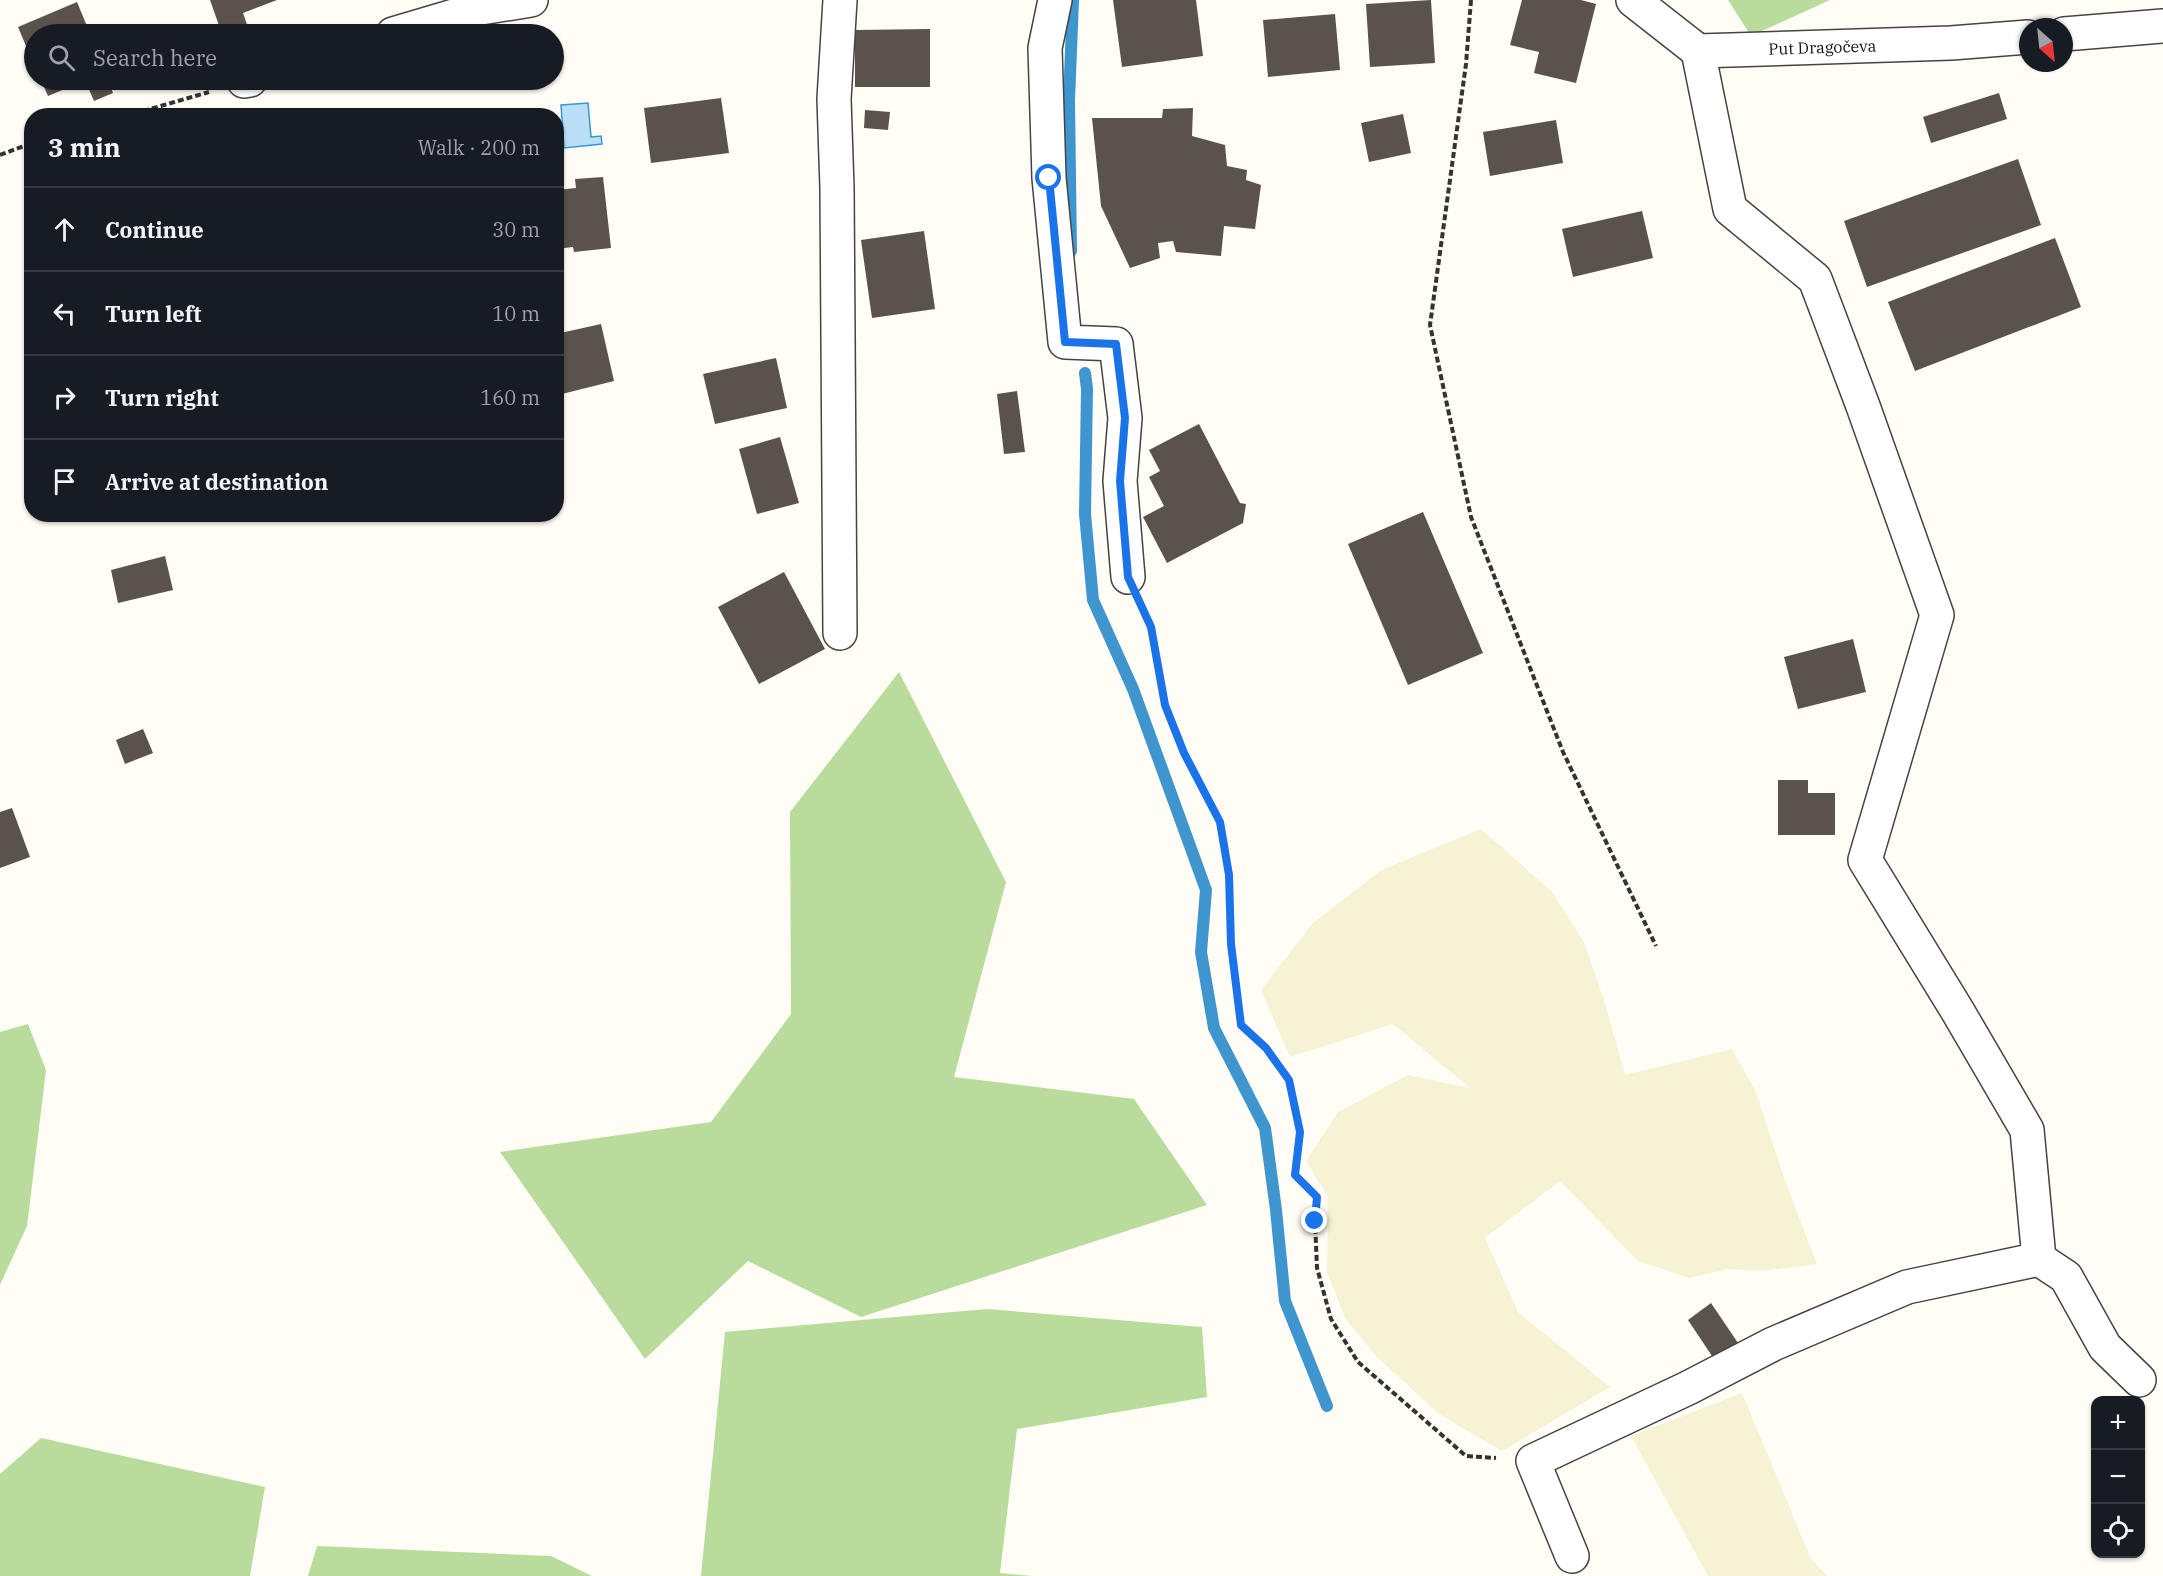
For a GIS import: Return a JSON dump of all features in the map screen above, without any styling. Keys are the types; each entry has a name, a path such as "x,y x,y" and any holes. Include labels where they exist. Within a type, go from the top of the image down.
{"street":[{"path":"426,24 470,11 531,0"},
{"path":"840,0 834,99 837,200 840,633"},
{"path":"1055,0 1045,48 1045,60 1049,178 1065,342 1116,344 1125,418 1120,481 1128,577"},
{"path":"1634,0 1698,51 1730,208 1815,279 1937,615 1865,860 2027,1130 2039,1259"},
{"path":"2073,33 2163,26"},
{"name":"Put Dragočeva","path":"1698,51 1951,43 2019,38"},
{"path":"1572,1556 1533,1461 1688,1388 1773,1344 1907,1287 2039,1259 2066,1277 2105,1347 2139,1380"}],"path":[{"path":"1471,0 1466,64 1430,325 1471,517 1563,752 1656,946"},
{"path":"153,108 213,90"},
{"path":"0,155 24,146"},
{"path":"1128,577 1151,627 1165,705 1184,753 1220,822 1229,875 1231,944 1241,1025 1266,1048 1289,1080 1300,1132 1295,1175 1317,1197 1315,1221 1317,1268 1331,1319 1358,1362 1466,1456 1533,1461"}],"shaded area":[{"path":"1481,829 1551,891 1584,942 1604,1000 1625,1075 1732,1049 1756,1092 1784,1178 1817,1264 1763,1271 1728,1269 1689,1278 1638,1261 1560,1181 1485,1238 1518,1312 1610,1387 1502,1451 1439,1414 1377,1357 1345,1318 1327,1272 1328,1197 1306,1161 1338,1112 1408,1075 1470,1088 1393,1024 1290,1057 1261,990 1312,924 1381,870"},
{"path":"1742,1393 1811,1559 1827,1576 1708,1576 1631,1436"}],"green space":[{"path":"1728,0 1830,0 1751,36"},
{"path":"899,672 1006,882 954,1077 1134,1099 1207,1205 861,1317 748,1261 645,1359 500,1152 711,1122 791,1014 790,812"},
{"path":"28,1024 46,1070 27,1226 0,1285 0,1032"},
{"path":"987,1309 1202,1327 1207,1397 1017,1429 1000,1573 1032,1576 701,1576 725,1332"},
{"path":"41,1438 265,1487 250,1576 0,1576 0,1474"},
{"path":"317,1546 551,1556 592,1576 308,1576"}],"water":[{"path":"588,103 591,137 601,136 602,144 564,148 564,108 561,108 561,105"}],"building":[{"path":"210,0 277,0 243,13 247,24 218,24"},
{"path":"1113,0 1196,0 1203,56 1122,67"},
{"path":"1431,0 1435,63 1370,67 1366,4"},
{"path":"1522,0 1581,0 1596,4 1576,83 1534,73 1539,52 1510,45"},
{"path":"77,2 86,24 25,24"},
{"path":"1335,14 1340,70 1268,77 1263,20"},
{"path":"24,24 24,41 18,27"},
{"path":"930,29 930,87 855,87 855,30"},
{"path":"45,90 62,90 48,96"},
{"path":"89,90 112,90 113,93 94,101"},
{"path":"1999,93 2007,119 1931,143 1923,117"},
{"path":"721,98 729,153 651,163 644,108"},
{"path":"1193,108 1192,136 1225,145 1227,166 1247,170 1246,180 1261,185 1255,229 1224,226 1221,256 1176,252 1173,241 1158,243 1160,258 1130,268 1101,206 1092,118 1162,118 1163,109"},
{"path":"865,110 890,112 888,130 864,128"},
{"path":"1403,114 1411,153 1369,162 1361,123"},
{"path":"1556,120 1563,163 1490,176 1483,132"},
{"path":"2018,159 2041,225 1867,287 1844,221"},
{"path":"603,177 611,248 574,252 573,247 564,248 564,189 576,188 575,179"},
{"path":"1642,211 1653,258 1573,277 1562,229"},
{"path":"924,231 935,309 872,318 861,240"},
{"path":"2055,238 2081,307 1915,371 1888,302"},
{"path":"601,324 614,381 564,394 564,332"},
{"path":"776,358 787,408 715,424 703,374"},
{"path":"1017,391 1025,452 1004,454 997,394"},
{"path":"1199,424 1240,503 1246,504 1243,523 1167,563 1143,517 1164,506 1149,477 1160,471 1149,450"},
{"path":"780,437 799,503 757,514 739,449"},
{"path":"1423,512 1483,653 1408,685 1348,544"},
{"path":"165,556 173,590 118,603 111,570"},
{"path":"784,572 825,649 759,684 718,607"},
{"path":"1853,639 1866,692 1798,709 1784,657"},
{"path":"143,729 153,753 125,764 116,740"},
{"path":"1778,780 1808,780 1808,793 1835,793 1835,835 1778,835"},
{"path":"12,808 30,857 0,868 0,812"},
{"path":"1711,1303 1738,1343 1714,1359 1688,1320"}],"waterway":[{"path":"1071,251 1069,101 1073,0"},
{"path":"1085,373 1087,389 1085,514 1093,600 1133,689 1206,890 1201,952 1214,1028 1265,1128 1285,1301 1327,1406"}],"route":[{"path":"1049,178 1065,342 1116,344 1125,418 1120,481 1128,577 1151,627 1165,705 1184,753 1220,822 1229,875 1231,944 1241,1025 1266,1048 1289,1080 1300,1132 1295,1175 1317,1197 1315,1221"}]}
